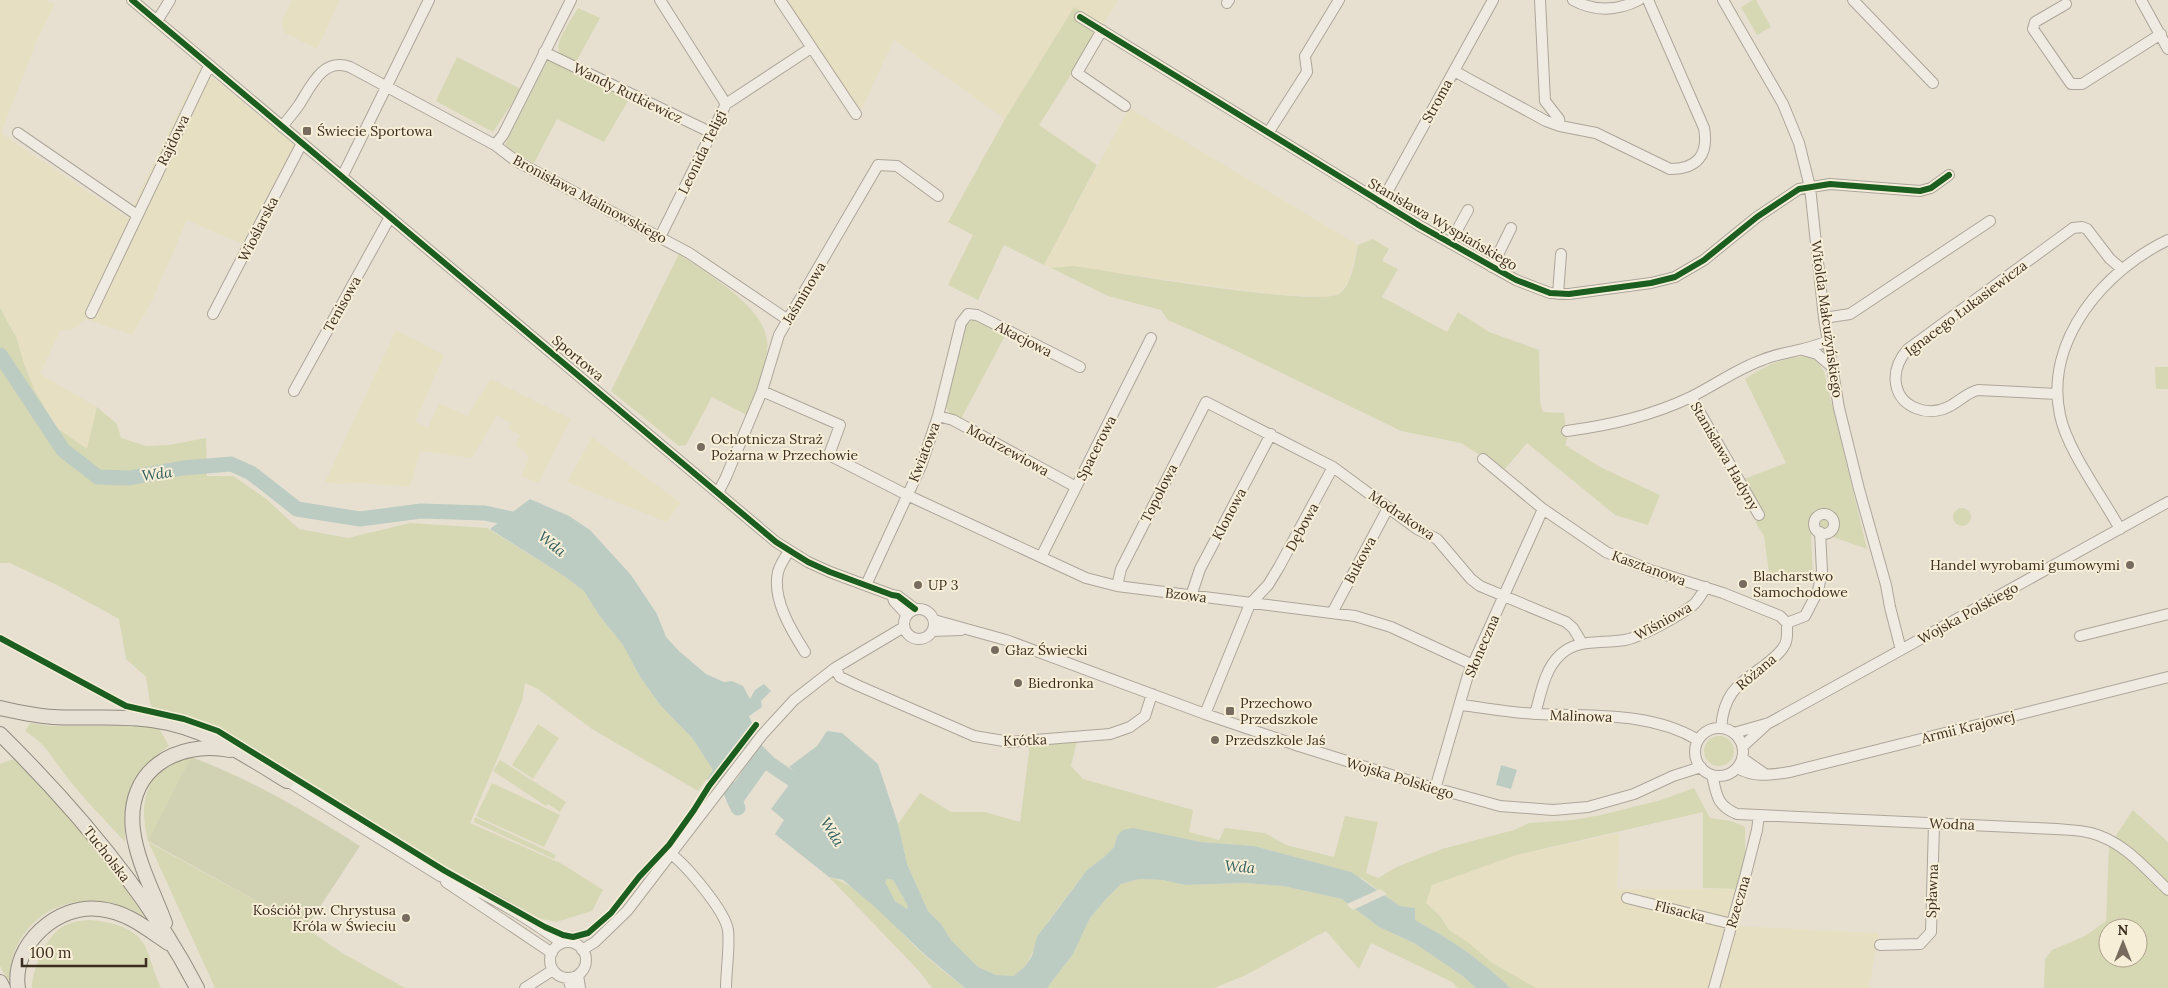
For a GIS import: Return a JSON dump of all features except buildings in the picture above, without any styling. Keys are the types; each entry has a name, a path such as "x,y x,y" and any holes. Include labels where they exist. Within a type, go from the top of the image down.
{"main road":[{"path":"0,708 53,718 129,718 166,722 199,731 242,753 287,781"},
{"name":"Tucholska","path":"0,734 104,847 174,948 197,988"},
{"path":"174,948 136,846 132,825 135,800 142,784 152,769 174,754 204,747 242,753"},
{"path":"18,988 19,966 26,947 45,926 60,916 76,910 92,908 115,912 141,923 174,948"},
{"path":"0,982 3,988"}],"street":[{"name":"Sportowa","path":"132,0 789,551 830,572 892,595 894,601 911,612"},
{"path":"156,20 170,0"},
{"path":"342,176 388,87 429,0"},
{"path":"495,145 503,135 571,0"},
{"path":"660,0 726,104"},
{"path":"780,0 856,114"},
{"path":"1268,133 1307,72 1305,56 1339,0"},
{"name":"Stroma","path":"1381,202 1493,0"},
{"path":"1540,0 1545,101 1559,119 1560,126"},
{"path":"1573,0 1589,7 1601,9 1623,7 1639,0"},
{"path":"1454,71 1560,126 1596,133 1670,169 1686,168 1699,158 1705,148 1704,128 1648,0"},
{"name":"Witolda Małcużyńskiego","path":"1723,0 1790,119 1800,143 1810,187 1827,340 1848,449 1902,650"},
{"path":"1853,0 1934,83"},
{"path":"2141,0 2168,49"},
{"path":"2066,4 2035,22 2033,29 2071,84 2082,84 2161,34"},
{"name":"Stanisława Wyspiańskiego","path":"1080,17 1450,243 1528,286 1558,294 1651,283 1675,277 1704,260 1776,203 1799,189 1830,184 1920,191 1931,188 1949,175"},
{"path":"1102,30 1077,73 1125,106"},
{"name":"Leonida Teligi","path":"660,237 726,104 811,48"},
{"name":"Wandy Rutkiewicz","path":"544,52 712,133"},
{"name":"Bronisława Malinowskiego","path":"282,127 318,76 328,67 343,65 495,145 516,161 689,253 788,320"},
{"name":"Rajdowa","path":"91,313 209,66"},
{"path":"18,134 137,215"},
{"name":"Wioślarska","path":"213,314 302,143"},
{"name":"Jaśminowa","path":"718,493 762,391 780,335 878,165 897,166 938,196"},
{"path":"1450,243 1468,210"},
{"name":"Tenisowa","path":"294,391 390,217"},
{"path":"1824,318 1850,314 1990,221"},
{"name":"Ignacego Łukasiewicza","path":"2057,394 1978,390 1968,394 1948,408 1928,411 1914,408 1903,401 1897,390 1896,370 1900,358 1908,349 2073,228 2082,227 2087,229 2110,259 2122,269"},
{"path":"1492,267 1511,228"},
{"path":"2120,529 2066,434 2057,394 2061,361 2072,330 2084,311 2122,269 2168,240"},
{"path":"1558,294 1561,254"},
{"name":"Akacjowa","path":"968,314 978,315 1080,367"},
{"name":"Kwiatowa","path":"866,584 921,466 938,416 961,323 968,314"},
{"name":"Spacerowa","path":"1041,557 1151,338"},
{"path":"1567,432 1653,414 1691,397 1763,359 1799,350 1827,340"},
{"path":"1799,350 1817,354 1832,367"},
{"name":"Bzowa","path":"762,391 840,425 829,454 907,495 1086,578 1117,586 1355,616 1391,626 1473,665"},
{"name":"Stanisława Hadyny","path":"1691,397 1759,515"},
{"name":"Modrakowa","path":"1206,402 1333,467 1417,529 1437,539 1471,579 1480,586 1566,622 1573,628 1582,643"},
{"name":"Topolowa","path":"1117,586 1121,569 1206,402"},
{"name":"Modrzewiowa","path":"938,416 954,420 1076,487"},
{"name":"Klonowa","path":"1191,596 1200,569 1271,434"},
{"name":"Kasztanowa","path":"1482,459 1543,509 1606,552 1650,570 1706,587 1780,616 1788,624"},
{"name":"Dębowa","path":"1250,604 1268,585 1306,521 1333,467"},
{"name":"Wojska Polskiego","path":"1742,746 1769,723 2168,502"},
{"name":"Bukowa","path":"1332,613 1388,508"},
{"name":"Słoneczna","path":"1435,789 1473,665 1543,509"},
{"path":"1788,624 1805,616 1818,591 1822,571 1820,532"},
{"path":"789,551 779,570 776,587 786,618 805,652"},
{"path":"1268,585 1270,596 1277,607"},
{"name":"Wiśniowa","path":"1535,714 1547,672 1558,656 1568,648 1582,643 1614,642 1639,636 1694,605 1706,587"},
{"path":"1205,714 1250,604"},
{"path":"582,950 595,942 627,911 773,722 794,700 835,668 874,646 907,631 911,612 927,610 933,626"},
{"path":"2080,636 2168,614"},
{"name":"Różana","path":"1720,728 1723,711 1730,694 1744,680 1776,656 1785,645 1788,624"},
{"name":"Wojska Polskiego","path":"907,631 922,638 933,626 962,630 1006,640 1205,714 1435,789 1500,806 1520,809 1566,810 1608,802 1634,794 1673,776 1701,767"},
{"name":"Krótka","path":"835,668 840,677 859,686 974,736 996,741 1010,742 1116,733 1145,716 1152,694"},
{"name":"Armii Krajowej","path":"1737,768 1750,775 1768,776 1790,772 2168,677"},
{"name":"Malinowa","path":"1461,705 1535,714 1634,718 1675,728 1698,740"},
{"name":"Wojska Polskiego","path":"1734,733 1769,723"},
{"path":"1720,728 1734,733 1742,746 1742,758 1737,768 1724,775 1712,775 1701,767 1696,756 1698,740 1704,733 1712,729 1720,728"},
{"name":"Wojska Polskiego","path":"1673,776 1696,756"},
{"path":"1742,758 1768,776"},
{"path":"1712,775 1719,801"},
{"path":"1719,801 1724,775"},
{"path":"287,781 440,876 449,885 500,916 552,952"},
{"name":"Wodna","path":"1719,801 1725,808 1737,814 2090,832 2113,841 2127,850 2168,890"},
{"name":"Rzeczna","path":"1714,988 1758,830 1759,815"},
{"name":"Spławna","path":"1880,945 1920,944 1931,932 1934,824"},
{"path":"671,854 680,861 715,904 728,929 726,988"},
{"path":"440,876 453,880 508,908 562,944"},
{"name":"Flisacka","path":"1627,898 1732,924"},
{"path":"572,980 585,966 585,955 573,943 562,944 552,952 550,958 553,970 557,974 572,980 580,988"},
{"path":"525,988 553,970"}],"shaded area":[{"path":"0,0 46,0 55,4 37,40 1,133 127,218 200,67 302,151 254,249 187,220 151,303 132,335 86,319 73,329 60,331 40,374 97,407 87,450 58,428 35,391 17,339 0,308"},
{"path":"292,0 340,0 317,49 285,33 282,20"},
{"path":"780,0 1119,0 1103,24 1074,7 1005,119 894,40 860,112"},
{"path":"1129,108 1358,245 1348,282 1340,293 1326,297 1273,294 1074,267 1051,268 1044,265"},
{"path":"396,330 444,355 415,422 428,428 439,403 467,416 491,379 571,419 538,483 521,476 529,458 524,450 515,446 520,435 509,429 511,423 497,415 472,458 420,451 411,484 408,487 325,482"},
{"path":"592,437 681,503 666,522 567,482"},
{"path":"1619,833 1617,889 1745,889 1735,926 1879,933 1869,988 1536,988 1491,962 1469,943 1449,930 1439,915 1426,903 1432,885 1516,855"}],"green space":[{"path":"1756,0 1771,27 1757,35 1741,7"},
{"path":"1074,7 1103,24 1039,125 1097,165 1044,265 1004,245 978,300 948,285 973,235 948,222 1005,119"},
{"path":"578,8 600,18 576,62 562,55 558,48 561,36"},
{"path":"457,57 521,89 493,132 436,101"},
{"path":"548,59 629,99 604,142 557,119 534,163 509,150 505,144"},
{"path":"1373,239 1389,249 1382,261 1398,269 1382,297 1447,332 1458,312 1489,332 1539,350 1540,402 1543,412 1564,413 1567,439 1565,445 1600,467 1660,495 1648,525 1615,515 1527,443 1504,470 1461,443 1401,431 1222,344 1168,320 1161,310 1108,296 1051,268 1074,266 1212,287 1293,296 1322,297 1339,294 1343,290 1350,278 1358,245"},
{"path":"679,254 721,283 750,308 760,322 766,337 767,352 761,376 747,415 712,397 686,445 679,446 611,391"},
{"path":"0,308 17,339 24,364 35,391 57,428 87,449 97,407 117,424 121,438 146,446 169,445 206,438 207,476 233,476 265,498 299,529 348,538 410,523 487,528 564,576 584,591 599,615 623,645 640,677 661,706 693,739 713,770 698,791 592,729 538,689 525,683 522,701 470,823 562,864 603,890 592,911 556,922 538,918 460,875 215,726 153,709 150,703 146,677 126,659 119,619 57,585 10,563 0,563"},
{"path":"973,320 1006,334 961,419 949,412 945,404 964,327"},
{"path":"1810,356 1824,371 1867,549 1830,536 1811,534 1813,579 1769,573 1764,536 1755,522 1764,516 1744,479 1786,463 1745,379 1776,363 1792,358"},
{"path":"2155,367 2168,367 2168,389 2156,389"},
{"path":"1962,508 1968,511 1971,517 1968,523 1962,526 1956,523 1953,517 1956,511"},
{"path":"30,723 51,726 158,726 169,746 145,766 137,776 128,798 125,842 73,785 49,752 25,731"},
{"path":"538,724 559,738 533,779 512,765"},
{"path":"1719,736 1725,737 1733,745 1733,757 1725,765 1719,766 1713,765 1705,757 1704,751 1705,745 1713,737"},
{"path":"1077,741 1071,766 1083,779 1193,810 1189,832 1219,840 1225,828 1265,833 1286,845 1334,857 1345,816 1378,822 1366,873 1378,878 1397,867 1442,849 1514,830 1529,823 1573,820 1601,815 1661,800 1694,788 1710,818 1731,821 1745,827 1745,889 1703,888 1703,812 1516,855 1432,885 1426,903 1439,915 1449,930 1469,943 1491,962 1536,988 1510,988 1465,951 1415,920 1415,908 1400,906 1363,879 1335,868 1254,846 1201,842 1159,835 1117,836 1114,847 1087,870 1049,920 1026,965 1014,976 996,975 978,967 951,940 941,924 928,911 907,864 898,824 920,793 951,812 985,812 1020,822 1030,744"},
{"path":"191,757 148,842 144,810 148,789 160,772 169,765"},
{"path":"191,757 235,775 278,797 360,846 306,928 148,841"},
{"path":"16,758 101,854 145,917 126,907 106,902 87,901 67,904 49,911 34,923 21,939 12,959 9,982 0,966 0,764"},
{"path":"500,760 566,802 560,812 548,804 546,806 493,771"},
{"path":"492,783 560,815 544,847 476,816"},
{"path":"2133,810 2168,842 2168,988 2044,988 2045,959 2052,950 2085,936 2098,927 2098,968 2148,968 2148,918 2106,918 2109,846"},
{"path":"475,817 556,855 554,859 474,822"},
{"path":"149,842 306,928 344,954 405,988 215,988"},
{"path":"829,877 855,889 923,954 965,988 932,988 919,971"},
{"path":"887,879 893,880 908,906 906,909 895,901 884,882"},
{"path":"1139,879 1163,880 1185,885 1245,883 1283,886 1342,899 1379,927 1414,943 1464,977 1476,988 1458,988 1452,982 1371,943 1359,969 1326,931 1246,975 1214,988 1047,988 1073,954 1090,918 1106,899 1121,884"},
{"path":"88,920 119,926 139,938 144,944 161,988 32,988 37,963 51,938 65,925"}],"water":[{"path":"530,499 569,516 590,530 631,575 657,614 666,637 706,674 724,682 732,681 743,686 750,699 755,690 764,684 771,691 761,701 762,707 749,716 753,725 709,783 707,779 713,770 693,739 661,706 640,677 623,645 599,615 584,591 564,576 490,529"},
{"path":"827,731 842,733 878,764 898,824 907,864 928,911 941,924 951,940 978,967 996,975 1014,976 1026,965 1032,956 1037,937 1087,870 1114,847 1117,836 1123,830 1133,828 1201,842 1254,846 1351,872 1400,906 1415,908 1415,920 1465,951 1510,988 1476,988 1464,977 1414,943 1379,927 1342,899 1283,886 1245,883 1185,885 1163,880 1139,879 1121,884 1106,899 1090,918 1073,954 1047,988 965,988 923,953 875,907 843,880 829,877 775,834 784,820 771,809 797,774 789,767 817,746","holes":["887,879 893,880 908,906 907,909 895,901 885,882"]},
{"path":"759,747 774,759 737,811 729,806 725,796"},
{"path":"1501,765 1517,770 1511,789 1496,785"}],"pier":[{"path":"1380,889 1387,894 1353,910 1347,904"}],"waterway":[{"name":"Wda","path":"0,355 63,450 98,477 129,478 183,468 231,464 251,473 297,509 360,519 421,511 485,513 525,522"},
{"name":"Wda","path":"730,724 770,764 792,779 806,794"},
{"path":"716,750 716,759 738,808"}],"cycle path":[{"path":"132,0 776,542 808,562 830,572 898,596 915,609"},
{"path":"1080,17 1420,226 1516,280 1550,293 1569,294 1651,283 1675,277 1704,260 1757,217 1799,189 1830,184 1920,191 1931,188 1949,175"},
{"path":"0,638 126,706 184,719 218,731 445,871 545,927 573,937 588,933 611,913 639,877 669,845 709,786 756,725"}],"place":[{"name":"Świecie Sportowa","path":"307,131"},
{"name":"Ochotnicza Straż Pożarna w Przechowie","path":"701,447"},
{"name":"Handel wyrobami gumowymi","path":"2130,565"},
{"name":"Blacharstwo Samochodowe","path":"1743,584"},
{"name":"UP 3","path":"918,585"},
{"name":"Głaz Świecki","path":"995,650"},
{"name":"Biedronka","path":"1018,683"},
{"name":"Przechowo Przedszkole","path":"1230,711"},
{"name":"Przedszkole Jaś","path":"1215,740"},
{"name":"Kościół pw. Chrystusa Króla w Świeciu","path":"406,918"}]}
